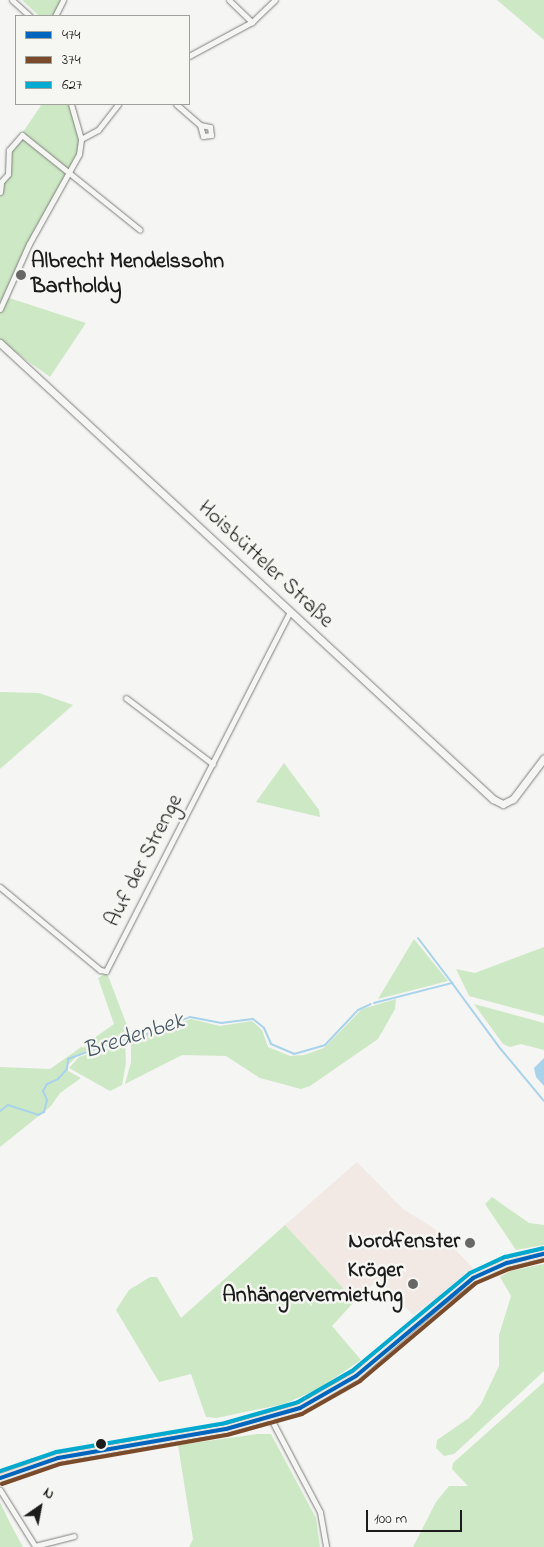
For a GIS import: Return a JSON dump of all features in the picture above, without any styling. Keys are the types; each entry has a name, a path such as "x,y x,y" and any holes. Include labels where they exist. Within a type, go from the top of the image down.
{"main road":[{"path":"0,1478 58,1458 270,1419 309,1404 346,1383 442,1301 473,1278 507,1263 544,1254"}],"street":[{"path":"12,0 29,15"},
{"path":"56,15 63,0"},
{"path":"229,0 252,22"},
{"path":"190,55 252,22 275,0"},
{"path":"0,309 29,244 71,174 79,154 81,139 71,105"},
{"path":"81,139 98,130 117,105"},
{"path":"177,105 200,125"},
{"path":"0,192 1,184 8,174 9,150 22,135 140,230"},
{"name":"Hoisbütteler Straße","path":"1,347 493,799 506,804 520,792 544,758"},
{"name":"Auf der Strenge","path":"0,887 100,970 106,971 290,612"},
{"path":"126,698 213,764"},
{"path":"270,1419 320,1512 326,1547"},
{"path":"0,1490 34,1546 74,1536"}],"shaded area":[{"path":"357,1162 403,1209 435,1229 473,1268 413,1315 379,1279 355,1301 285,1225"}],"green space":[{"path":"22,0 63,0 56,15 38,15"},
{"path":"497,0 544,0 544,40"},
{"path":"41,105 71,105 81,139 79,154 29,244 6,297 86,323 50,377 0,341 0,184 6,178 8,154"},
{"path":"0,692 39,693 73,705 0,769"},
{"path":"284,763 319,810 320,817 256,802"},
{"path":"414,939 448,981 378,999"},
{"path":"544,947 544,1016 469,996 456,969 475,973"},
{"path":"107,973 131,1036 126,1041 78,1055 68,1065 68,1071 81,1078 60,1093 51,1106 0,1147 0,1067 50,1069 114,1024 98,978"},
{"path":"396,999 395,1009 378,1039 310,1086 301,1089 260,1078 226,1056 182,1055 125,1084 131,1062 131,1040 191,1019 220,1026 252,1021 262,1030 268,1047 290,1056 304,1055 324,1048 362,1009"},
{"path":"474,1004 544,1023 544,1050 521,1044 510,1047 503,1044"},
{"path":"125,1042 126,1063 122,1085 110,1091 69,1068 79,1057"},
{"path":"492,1197 529,1223 544,1225 544,1245 516,1250 485,1204"},
{"path":"285,1225 355,1301 332,1326 361,1360 318,1389 284,1404 216,1418 206,1417 191,1374 159,1382 116,1310 129,1290 150,1277 157,1277 181,1318"},
{"path":"544,1264 544,1371 454,1454 444,1456 436,1448 437,1440 469,1418 481,1404 499,1366 499,1335 511,1296 500,1277 510,1271"},
{"path":"544,1382 544,1547 413,1547 436,1502 449,1486 468,1486 452,1469 453,1463"},
{"path":"257,1434 271,1434 316,1518 320,1547 189,1547 193,1539 178,1445"},
{"path":"0,1502 10,1523 23,1547 0,1547"}],"water":[{"path":"544,1058 544,1086 536,1077 534,1068"}],"waterway":[{"path":"418,938 452,983"},
{"name":"Bredenbek","path":"374,1003 452,983 499,1047 544,1101"},
{"name":"Bredenbek","path":"0,1111 8,1105 38,1115 44,1112 47,1100 43,1091 47,1084 58,1079 67,1069 68,1059 109,1044 116,1038 122,1041 139,1037 190,1017 221,1023 253,1019 264,1028 271,1044 294,1054 325,1045 358,1010 371,1004"}],"transit line":[{"name":"627","path":"0,1471 56,1452 225,1423 298,1402 352,1371 470,1273 505,1257 543,1248"},
{"name":"474","path":"0,1478 58,1458 226,1429 300,1408 356,1376 473,1278 507,1263 544,1254"},
{"name":"374","path":"2,1484 60,1464 227,1435 302,1414 360,1381 476,1283 509,1269 544,1260"}],"place":[{"name":"Albrecht Mendelssohn Bartholdy","path":"21,275"},
{"name":"Nordfenster","path":"470,1243"},
{"name":"Kröger Anhängervermietung","path":"413,1284"}]}
